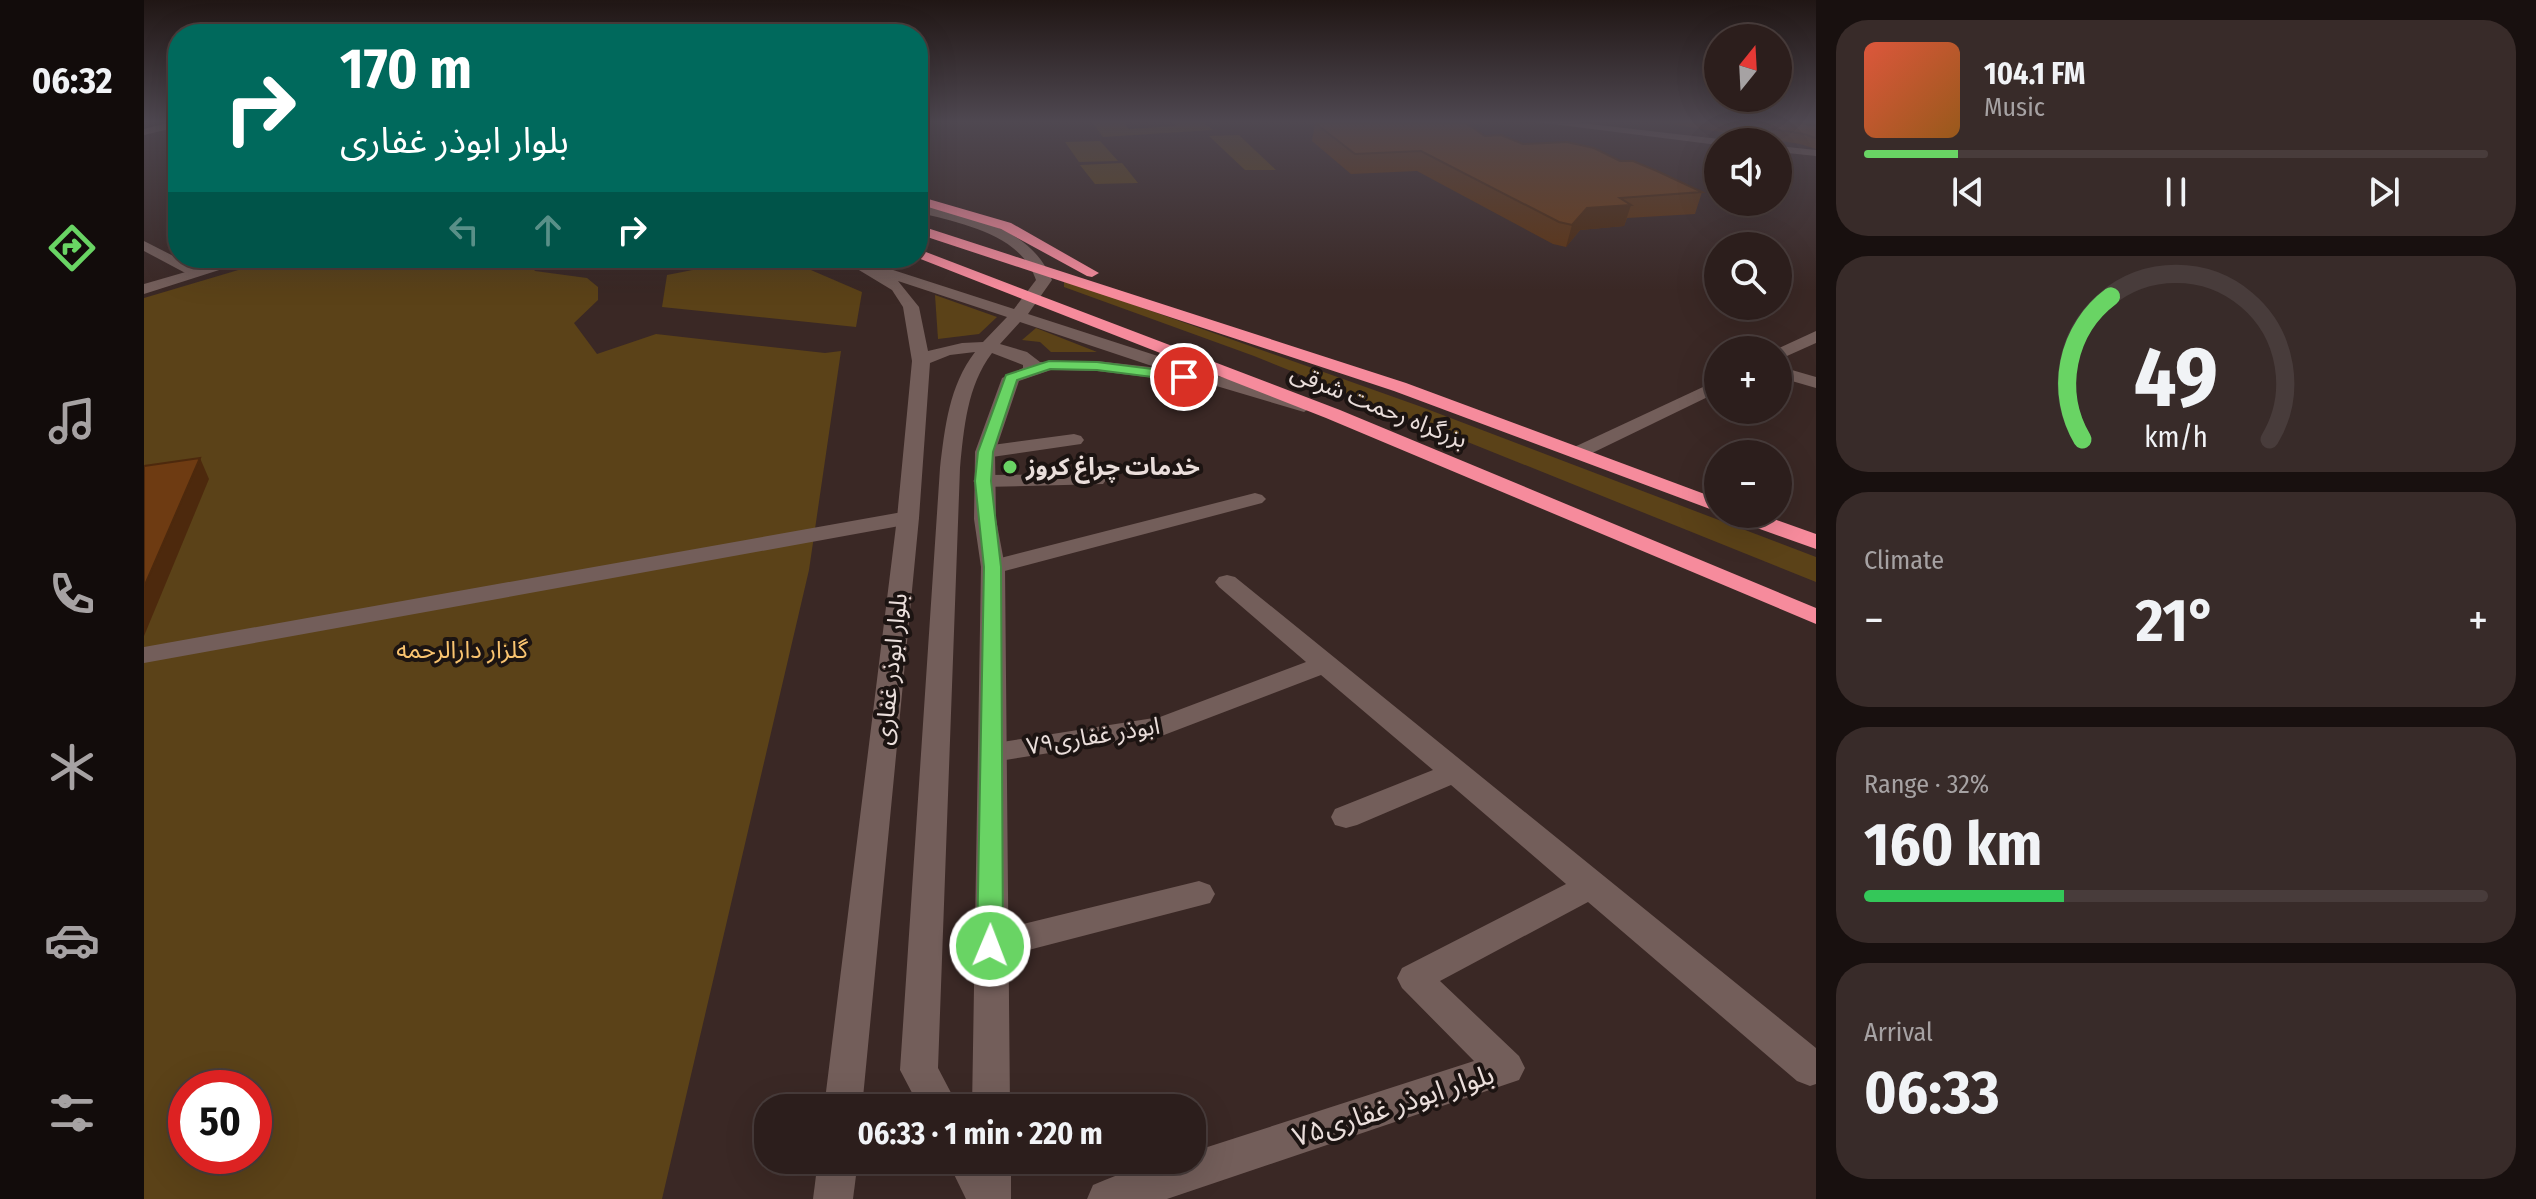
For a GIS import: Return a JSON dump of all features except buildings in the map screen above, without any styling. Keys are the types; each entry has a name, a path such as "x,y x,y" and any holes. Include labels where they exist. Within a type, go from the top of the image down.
{"highway":[{"path":"928,203 1006,226 1170,310"},
{"name":"بزرگراه رحمت شرقی","path":"928,232 1400,387 1704,501"},
{"name":"بزرگراه رحمت شرقی","path":"928,257 1333,414 1816,617"},
{"path":"1779,528 1815,541"}],"main road":[{"path":"928,211 1014,240 1037,258 1044,280 1028,306 971,371 956,415 950,468 919,1070 932,1094"},
{"path":"144,245 168,258"},
{"path":"187,268 196,273"},
{"path":"144,289 214,268"},
{"name":"بلوار ابوذر غفاری","path":"845,1094 908,518 921,361 911,307 897,287 862,268"},
{"path":"873,268 1213,380 1333,414"},
{"path":"1792,348 1816,336"},
{"path":"921,361 941,351 969,347 1024,356 1032,363 1031,371"},
{"path":"991,1094 993,567 983,481 985,452 1011,378 1049,365 1097,366 1213,380"},
{"path":"1792,375 1816,383"},
{"path":"1577,453 1704,392"},
{"path":"985,452 1074,440"},
{"path":"983,481 1096,480"},
{"path":"993,567 1255,499"},
{"path":"144,655 908,518"},
{"path":"1227,582 1810,1069 1816,1065"},
{"name":"۷۹ابوذر غفاری","path":"993,752 1164,726 1325,664"},
{"path":"1346,817 1455,772"},
{"name":"بلوار ابوذر غفاری۷۵","path":"1107,1199 1506,1068 1414,978 1591,886"},
{"path":"990,946 1199,894"},
{"path":"833,1199 836,1174"},
{"path":"975,1174 990,1199"},
{"path":"990,1199 991,1174"}],"green space":[{"path":"1090,178 1134,178 1138,183 1095,184"},
{"name":"گلزار دارالرحمه","path":"245,268 533,268 535,271 587,278 598,287 598,300 574,323 597,354 656,334 825,353 841,351 809,570 662,1199 144,1199 144,298"},
{"path":"703,268 806,268 862,292 856,327 662,307 667,275"},
{"path":"1064,280 1419,406 1704,514 1704,528 1740,528 1816,557 1816,582 1254,356 1064,287"},
{"path":"935,295 997,317 979,334 938,339"},
{"path":"1036,328 1097,352 1051,352 1040,342 1022,340"}],"place":[{"name":"خدمات چراغ کروز","path":"1010,467"}],"route":[{"path":"990,946 993,567 985,519 983,481 985,452 992,431 1011,378 1049,365 1097,366 1184,377"}]}
